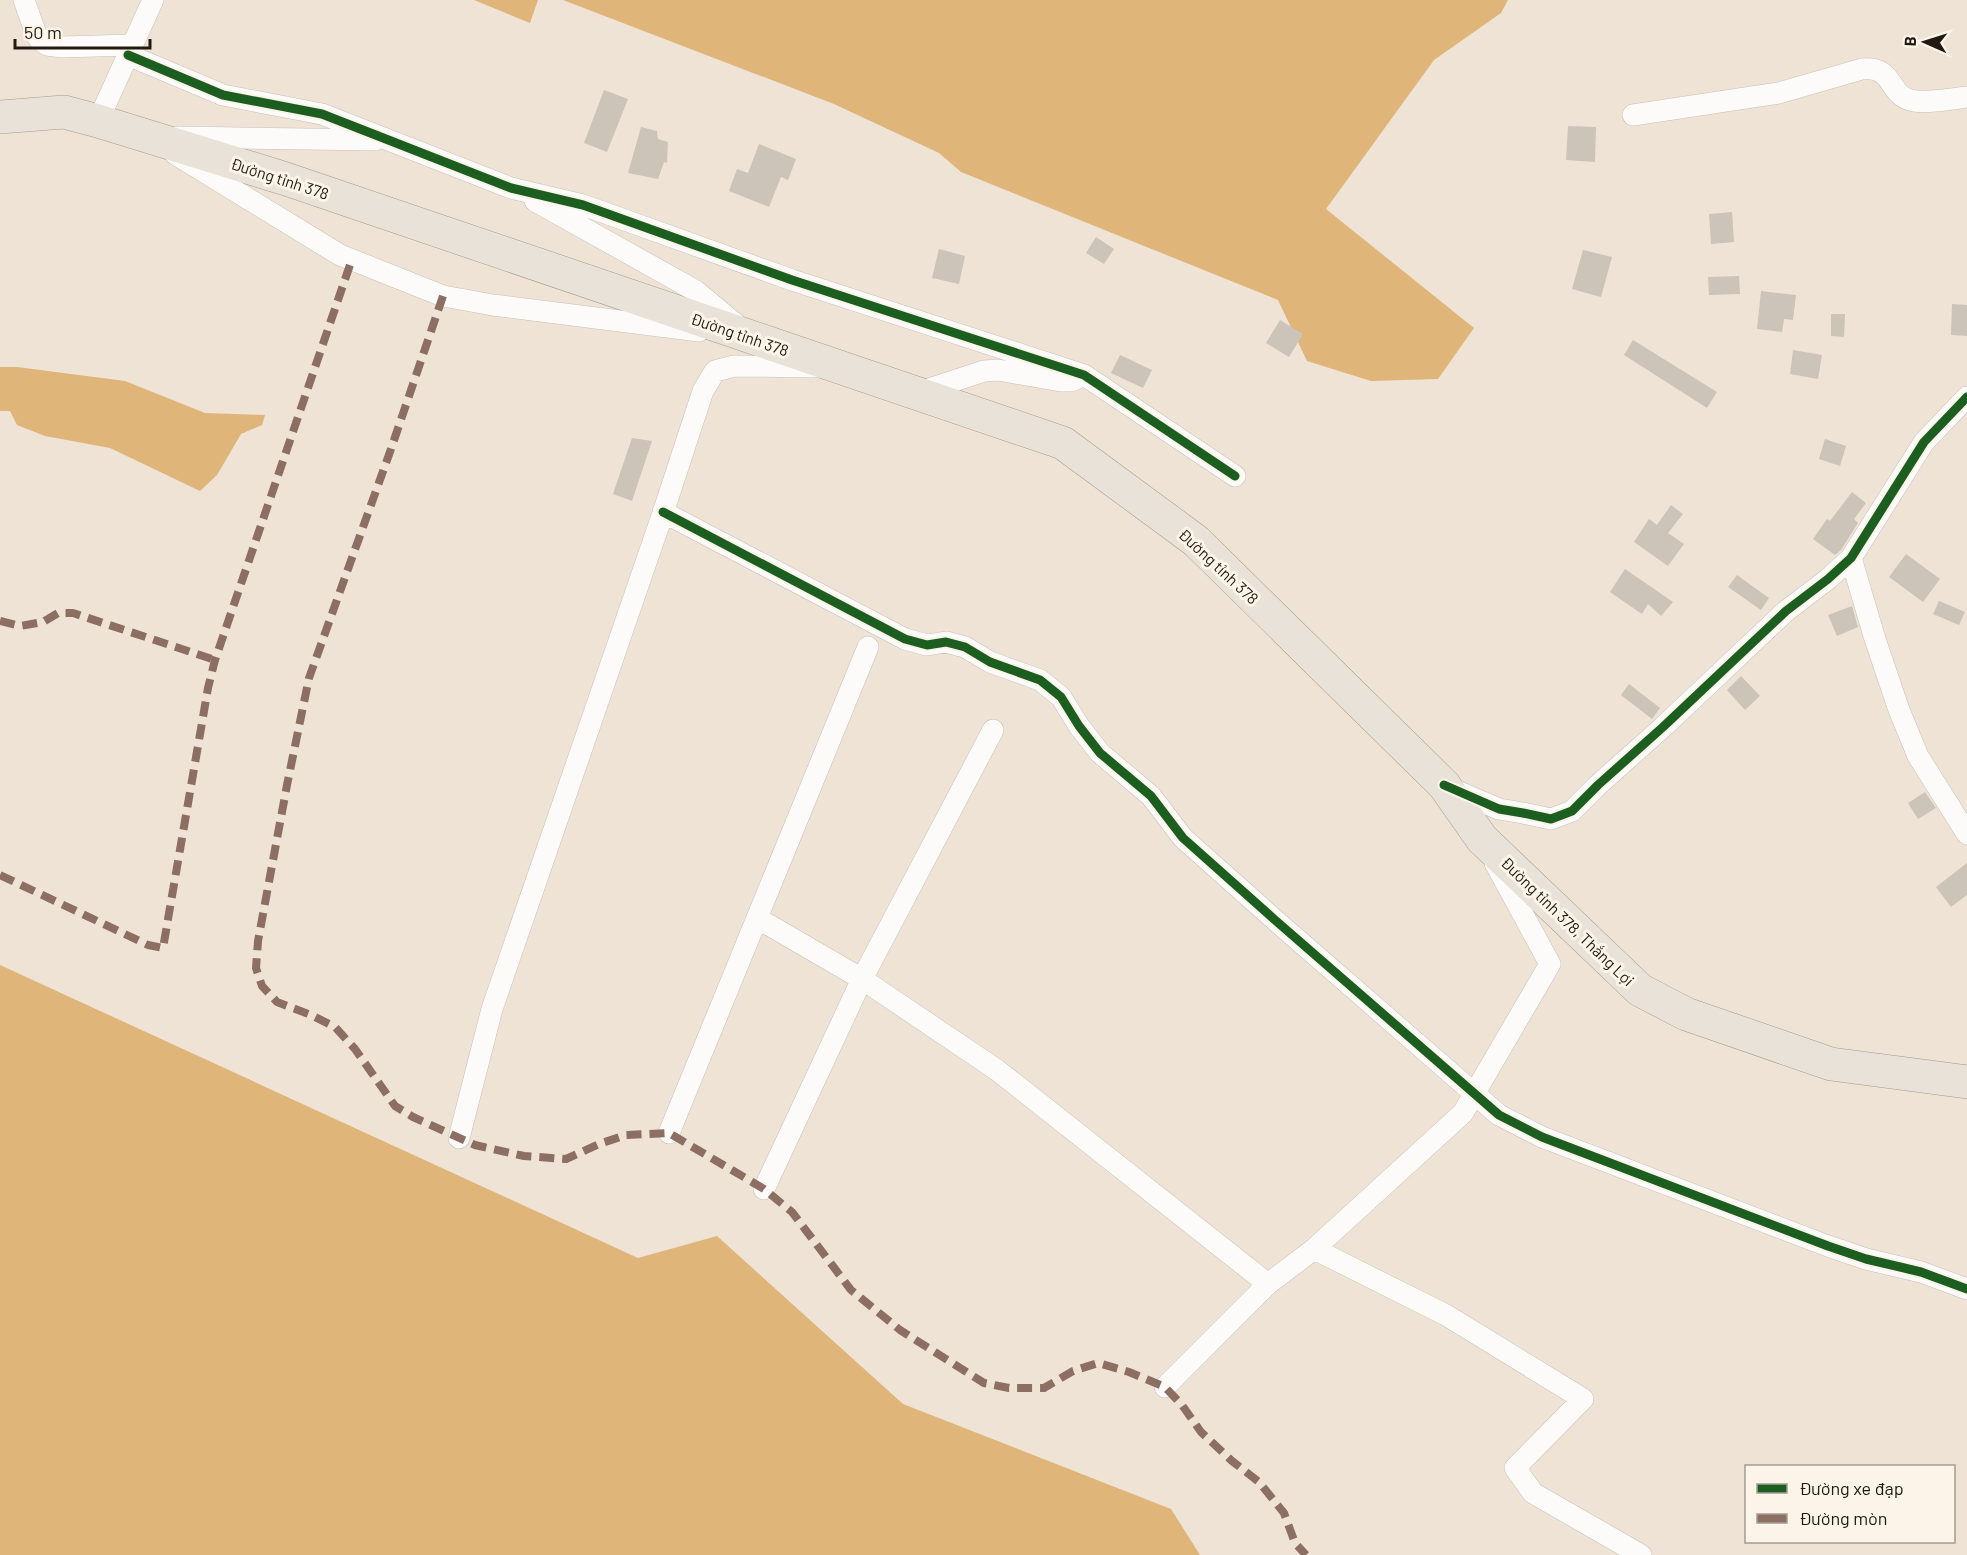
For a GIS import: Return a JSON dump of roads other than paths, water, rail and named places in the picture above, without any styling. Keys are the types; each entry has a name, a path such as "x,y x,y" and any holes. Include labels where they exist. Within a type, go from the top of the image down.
{"main road":[{"name":"Đường tỉnh 378","path":"0,117 64,112 98,121 286,179 1063,443 1196,542 1388,730"},
{"name":"Đường tỉnh 378, Thắng Lợi","path":"1388,730 1444,785 1482,839 1640,990 1686,1014 1831,1064 1967,1082"}],"street":[{"path":"24,0 36,34 47,45 130,50 223,95 322,114 511,188 696,291 753,338"},
{"path":"98,121 153,0"},
{"path":"1633,115 1779,93 1872,68 1882,72 1902,96 1910,100 1967,97"},
{"path":"146,136 391,140"},
{"path":"146,136 340,255 443,296 493,305 753,338"},
{"path":"511,188 583,205 792,280 1084,375 1235,476"},
{"path":"459,1138 492,1009 703,391 715,371 734,366 838,367"},
{"path":"916,394 984,371 998,370 1061,381 1071,381 1084,375"},
{"path":"1444,785 1499,808 1551,819 1572,812 1598,785 1786,611 1851,558 1924,442 1967,397"},
{"path":"663,512 905,639 927,645 946,642 965,647 990,662 1040,680 1061,697 1079,726 1100,753 1151,796 1184,838 1499,1115 1542,1137 1828,1246 1866,1259 1921,1272 1967,1289"},
{"path":"1851,558 1882,660 1918,756 1967,834"},
{"path":"669,1133 868,647"},
{"path":"764,1188 862,979 993,730"},
{"path":"1165,1387 1268,1284 1314,1249 1463,1113 1550,964 1482,839"},
{"path":"757,918 862,979 998,1070 1268,1284"},
{"path":"1314,1249 1446,1315 1582,1399 1515,1468 1533,1493 1641,1555"}]}
